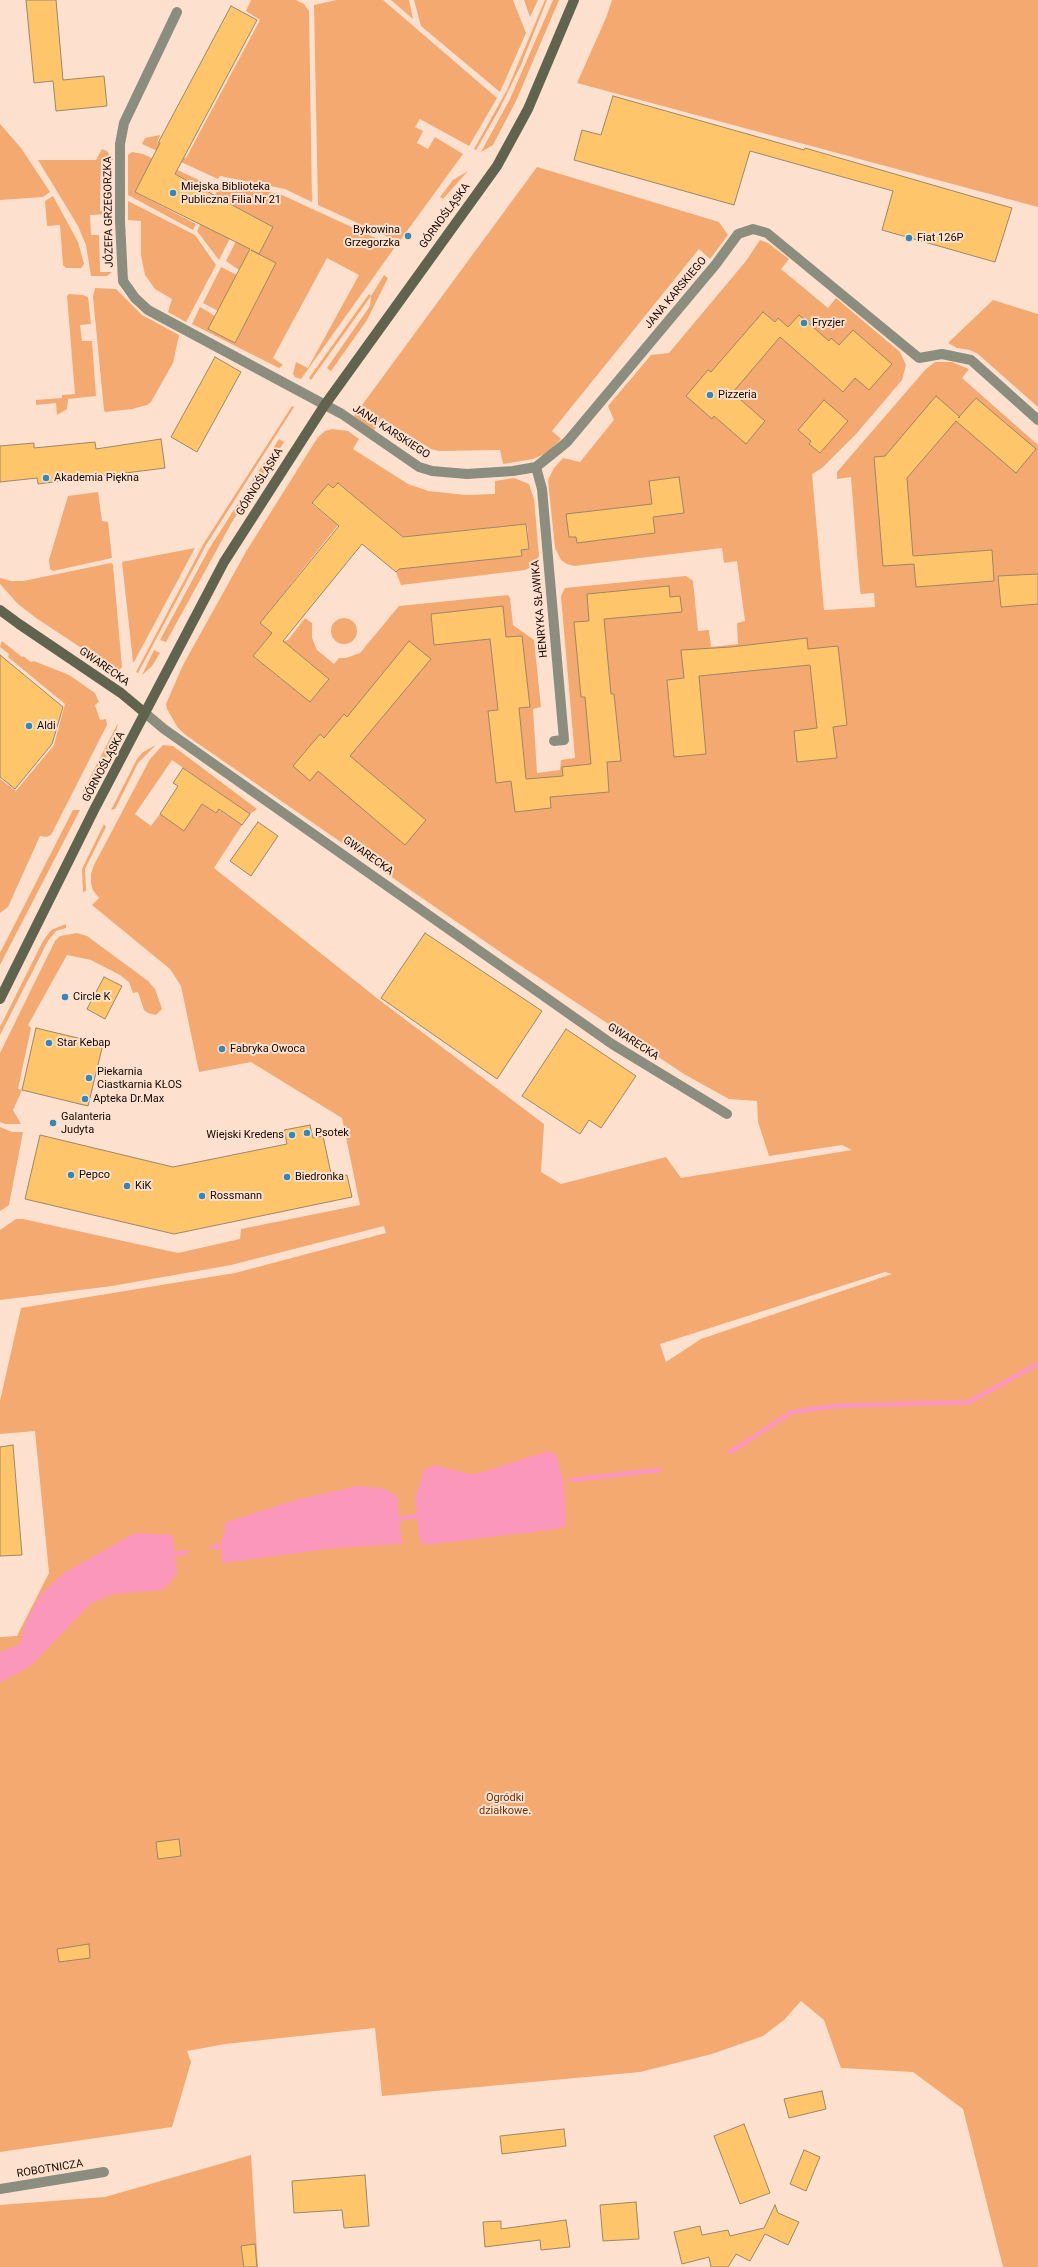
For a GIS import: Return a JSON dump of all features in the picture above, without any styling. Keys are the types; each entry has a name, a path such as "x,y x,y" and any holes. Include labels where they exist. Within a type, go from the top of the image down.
{"street":[{"name":"GÓRNOŚLĄSKA","path":"0,999 145,713 224,562 324,406 496,166 528,109 574,0"},
{"name":"JÓZEFA GRZEGORZKA","path":"177,12 124,122 120,144 120,221 123,281 135,298 148,310 299,390 324,406"},
{"name":"JANA KARSKIEGO","path":"324,406 342,414 419,467 432,471 467,474 495,473 536,467 567,442 716,264 738,234 753,229 767,233 918,358 942,354 971,360 1038,420"},
{"name":"HENRYKA SŁAWIKA","path":"536,467 542,489 564,740 554,741"},
{"name":"GWARECKA","path":"0,610 121,693 164,729 612,1044 727,1114"},
{"name":"ROBOTNICZA","path":"0,2189 104,2172"}],"green space":[{"path":"251,0 296,0 304,4 309,11 312,202 285,189 220,176 218,179 142,144 145,138 160,135 157,143 186,158 260,20 246,11"},
{"path":"337,0 383,0 497,98 469,146 420,119 415,127 423,131 417,143 428,149 435,137 463,154 399,242 318,205 314,5"},
{"path":"391,0 409,0 413,19"},
{"path":"414,0 513,0 526,33 500,92 421,26"},
{"path":"524,0 538,0 530,17"},
{"path":"545,0 547,0 521,65 499,110 476,150 474,149 507,90"},
{"path":"553,0 559,0 516,101 493,145 481,152 510,99"},
{"path":"612,0 1038,0 1038,207 577,83 606,18"},
{"path":"0,124 21,148 50,192 43,197 0,200"},
{"path":"102,149 107,151 113,160 101,161 100,211 108,211 107,214 90,215 91,235 99,235 100,272 112,272 107,276 91,276 86,245 78,226 38,160 96,160"},
{"path":"132,152 143,154 214,187 212,193 151,161 135,192 196,224 193,230 128,195 128,155"},
{"path":"537,167 719,222 728,235 710,259 699,249 552,431 561,439 547,453 533,459 503,464 500,450 439,451 431,449 381,418 374,430 367,426 354,416"},
{"path":"468,171 443,199 440,197 453,180"},
{"path":"222,181 282,195 395,247 301,379 295,377 293,374 296,362 308,368 359,275 327,258 273,358 283,365 279,368 192,324 200,307 215,316 208,329 235,343 276,263 259,254 273,227 229,204 230,238 219,260 197,231"},
{"path":"53,196 78,242 84,264 81,268 66,268 63,265 60,225 47,226 45,201"},
{"path":"128,201 195,235 216,265 186,322 168,312 172,299 155,289 145,275 141,255 141,221 128,220"},
{"name":"Ogródki działkowe.","path":"760,240 768,243 789,259 781,269 828,308 836,298 900,352 906,365 902,380 857,433 822,468 812,474 824,610 875,607 874,593 861,594 860,591 851,477 837,479 837,472 925,370 935,362 952,362 969,369 962,378 1038,445 1038,2267 1003,2267 963,2109 913,2072 841,2068 824,2020 801,2001 784,2020 763,2036 712,2054 640,2072 382,2096 375,2028 225,2044 187,2051 191,2062 172,2127 0,2152 0,1637 17,1636 49,1573 35,1431 0,1434 0,1401 21,1308 235,1273 386,1233 384,1226 231,1265 112,1286 0,1300 0,1230 16,1219 23,1219 178,1253 240,1239 241,1229 360,1205 342,1118 251,1062 199,1072 181,986 170,969 92,905 99,898 93,890 91,883 91,874 94,865 150,759 163,745 173,746 257,809 250,814 172,760 135,814 151,826 160,814 184,830 202,804 215,813 218,809 242,825 214,868 378,999 544,1124 541,1172 561,1184 666,1157 681,1178 852,1150 842,1145 769,1156 758,1122 757,1101 729,1099 684,1074 512,960 187,736 178,728 167,709 166,704 183,665 247,550 318,437 325,431 332,429 348,431 359,439 353,449 408,484 428,491 466,495 495,494 495,481 514,478 529,484 534,499 539,556 533,566 525,570 401,585 396,572 401,567 522,556 521,550 529,549 527,524 403,537 338,483 333,488 328,484 312,504 338,525 260,623 272,633 253,656 310,702 329,679 283,641 288,640 305,618 312,623 312,638 317,650 334,664 339,658 346,658 360,653 399,606 508,595 510,598 513,625 534,640 541,707 533,709 537,773 560,770 561,760 575,758 561,596 565,588 686,576 693,581 698,631 709,630 711,647 738,644 737,623 745,621 737,561 724,563 722,548 574,566 567,564 561,560 555,548 548,480 554,468 563,458 580,462 614,420 608,406 651,355 669,353 746,261","holes":["885,1272 892,1274 701,1339 666,1362 660,1344"]},
{"path":"236,241 250,249 239,270 226,261"},
{"path":"221,267 237,275 218,311 203,303"},
{"path":"384,275 388,278 367,320 331,371 327,368 370,306 371,296"},
{"path":"95,288 116,289 142,315 179,335 173,363 151,402 147,405 132,409 105,412 104,410 93,297"},
{"path":"69,294 88,297 91,324 80,325 82,341 92,341 96,396 68,399 67,409 57,415 56,403 36,405 36,400 62,398 62,395 75,394 67,296"},
{"path":"369,294 371,296 311,380 309,378"},
{"path":"993,300 1038,314 1038,407 978,354 970,350 957,348 948,343"},
{"path":"292,406 294,407 206,545 138,673 136,672 204,543"},
{"path":"279,439 284,442 232,522 166,642 160,640 209,549"},
{"path":"98,492 102,521 108,522 112,558 53,571 50,569 49,560 68,496"},
{"path":"195,548 134,662 133,662 122,562"},
{"path":"111,563 113,565 122,667 118,672 36,618 18,604 0,584 0,578 11,581 23,581"},
{"path":"344,618 353,622 357,631 353,640 344,644 335,640 331,631 335,622"},
{"path":"2,641 22,657 23,656 31,662 34,661 69,675 95,693 99,702 95,705 100,720 106,719 107,725 51,835 46,837 40,836 8,907 0,913 0,779 16,791 54,745 65,704 8,657 9,654 0,647"},
{"path":"154,650 160,653 152,666 142,675"},
{"path":"118,723 114,742 87,796 83,791"},
{"path":"156,745 138,763 115,809 111,810 137,759 143,752"},
{"path":"73,810 80,810 0,965 0,953"},
{"path":"104,824 106,827 85,869 86,891 83,892 82,869"},
{"path":"66,924 66,928 56,931 48,941 0,1035 0,1027 43,941 51,930"},
{"path":"77,933 87,936 148,981 155,989 162,1009 156,1015 148,1013 144,1010 138,992 133,993 129,982 120,975 91,960 67,955 28,1025 31,1028 18,1089 22,1090 13,1110 21,1124 5,1124 0,1122 0,1053 55,941 60,936"},
{"path":"0,1127 12,1132 23,1132 9,1205 0,1211"},
{"path":"251,2155 258,2267 0,2267 0,2205 105,2197"}],"shaded area":[{"path":"548,1451 556,1455 564,1481 566,1526 556,1529 426,1545 420,1541 415,1499 424,1470 434,1465 469,1474 476,1474"},
{"path":"358,1486 382,1488 397,1496 402,1544 336,1548 222,1563 221,1546 226,1522 299,1499"},
{"path":"135,1533 173,1535 177,1574 163,1590 114,1594 91,1603 32,1665 0,1683 0,1652 20,1644 26,1621 41,1594 64,1573"}],"building":[{"path":"26,0 56,0 63,80 104,76 107,106 56,111 53,81 34,83"},
{"path":"231,6 257,20 175,174 273,227 259,254 251,250 276,263 235,343 208,329 250,249 135,192 160,143 158,143"},
{"path":"613,96 804,150 805,148 1012,208 995,262 882,230 893,191 750,151 734,205 574,160 582,130 601,135"},
{"path":"763,312 775,322 778,318 788,327 799,315 829,341 831,338 839,345 853,330 892,364 869,390 855,378 843,392 780,337 733,393 765,421 746,444 714,416 712,419 686,396 708,370 711,372"},
{"path":"215,357 241,372 197,452 171,437"},
{"path":"936,396 959,416 976,398 1036,449 1016,473 956,421 907,478 913,556 992,550 994,581 916,587 914,564 883,566 874,457 885,456"},
{"path":"824,400 848,421 820,453 809,444 811,441 798,430"},
{"path":"161,439 165,468 38,484 37,478 0,482 0,446 34,443 34,448 95,442 96,449"},
{"path":"679,477 684,513 653,517 655,533 577,543 576,537 569,537 566,514 652,504 649,481"},
{"path":"338,483 403,537 526,524 529,549 521,550 522,556 399,569 396,572 362,544 283,641 329,679 310,702 253,656 272,633 260,623 339,526 312,503 328,484 333,488"},
{"path":"1038,574 1038,604 1001,607 998,576"},
{"path":"669,586 670,597 680,596 682,612 604,619 611,694 614,694 621,761 607,762 609,792 550,797 551,808 515,812 511,781 496,783 488,711 498,710 490,639 434,645 431,614 503,606 506,637 522,636 530,707 519,708 526,779 563,776 562,767 591,764 585,697 581,697 574,622 589,621 587,594"},
{"path":"807,638 808,649 838,646 847,725 833,727 837,758 797,762 794,731 817,728 810,665 699,676 706,754 674,757 667,680 684,678 681,650 731,647"},
{"path":"409,641 431,659 350,756 426,820 405,845 318,771 310,781 293,766 320,734 324,738 344,714 347,717"},
{"name":"Aldi","path":"0,655 63,707 52,744 15,789 0,777"},
{"path":"183,768 250,814 242,825 219,809 216,813 202,804 184,831 160,814 178,786 173,783"},
{"path":"258,822 278,836 251,876 230,861"},
{"path":"425,933 542,1011 497,1079 381,998"},
{"path":"104,977 122,986 105,1019 87,1009"},
{"path":"36,1028 103,1044 88,1106 22,1090"},
{"path":"566,1029 636,1076 601,1128 589,1120 580,1134 522,1096"},
{"path":"310,1125 313,1138 323,1136 332,1178 347,1175 352,1197 174,1234 25,1199 40,1135 173,1167 287,1144 284,1130"},
{"path":"13,1445 22,1555 0,1556 0,1447"},
{"path":"179,1839 181,1856 158,1859 156,1842"},
{"path":"89,1944 90,1958 59,1962 57,1949"},
{"path":"822,2091 826,2109 789,2118 784,2099"},
{"path":"744,2124 770,2193 740,2204 714,2136"},
{"path":"564,2129 566,2146 502,2154 500,2136"},
{"path":"804,2150 820,2157 806,2191 790,2184"},
{"path":"365,2175 369,2226 344,2228 342,2210 294,2213 292,2181"},
{"path":"636,2202 639,2239 603,2241 600,2205"},
{"path":"775,2205 778,2213 799,2222 788,2245 765,2234 750,2261 736,2254 728,2267 711,2267 709,2257 682,2264 674,2232 700,2226 702,2235 728,2230 730,2236 764,2228"},
{"path":"566,2220 570,2247 541,2250 540,2240 485,2247 483,2222 501,2221 501,2229"},
{"path":"255,2244 257,2267 244,2267 241,2246"}],"waterway":[{"path":"730,1452 792,1412 835,1406 969,1402 1038,1364"},
{"path":"571,1480 659,1470"},
{"path":"399,1519 417,1516"},
{"path":"212,1547 221,1546"},
{"path":"175,1554 186,1552"}],"place":[{"name":"Miejska Biblioteka Publiczna Filia Nr 21","path":"173,193"},
{"name":"Bykowina Grzegorzka","path":"408,236"},
{"name":"Fiat 126P","path":"909,238"},
{"name":"Fryzjer","path":"804,323"},
{"name":"Pizzeria","path":"710,395"},
{"name":"Akademia Piękna","path":"46,478"},
{"name":"Aldi","path":"29,726"},
{"name":"Circle K","path":"65,997"},
{"name":"Star Kebap","path":"49,1043"},
{"name":"Fabryka Owoca","path":"222,1049"},
{"name":"Piekarnia Ciastkarnia KŁOS","path":"89,1078"},
{"name":"Apteka Dr.Max","path":"85,1099"},
{"name":"Galanteria Judyta","path":"53,1123"},
{"name":"Psotek","path":"307,1133"},
{"name":"Wiejski Kredens","path":"292,1135"},
{"name":"Pepco","path":"71,1175"},
{"name":"Biedronka","path":"287,1177"},
{"name":"KiK","path":"127,1186"},
{"name":"Rossmann","path":"202,1196"}]}
